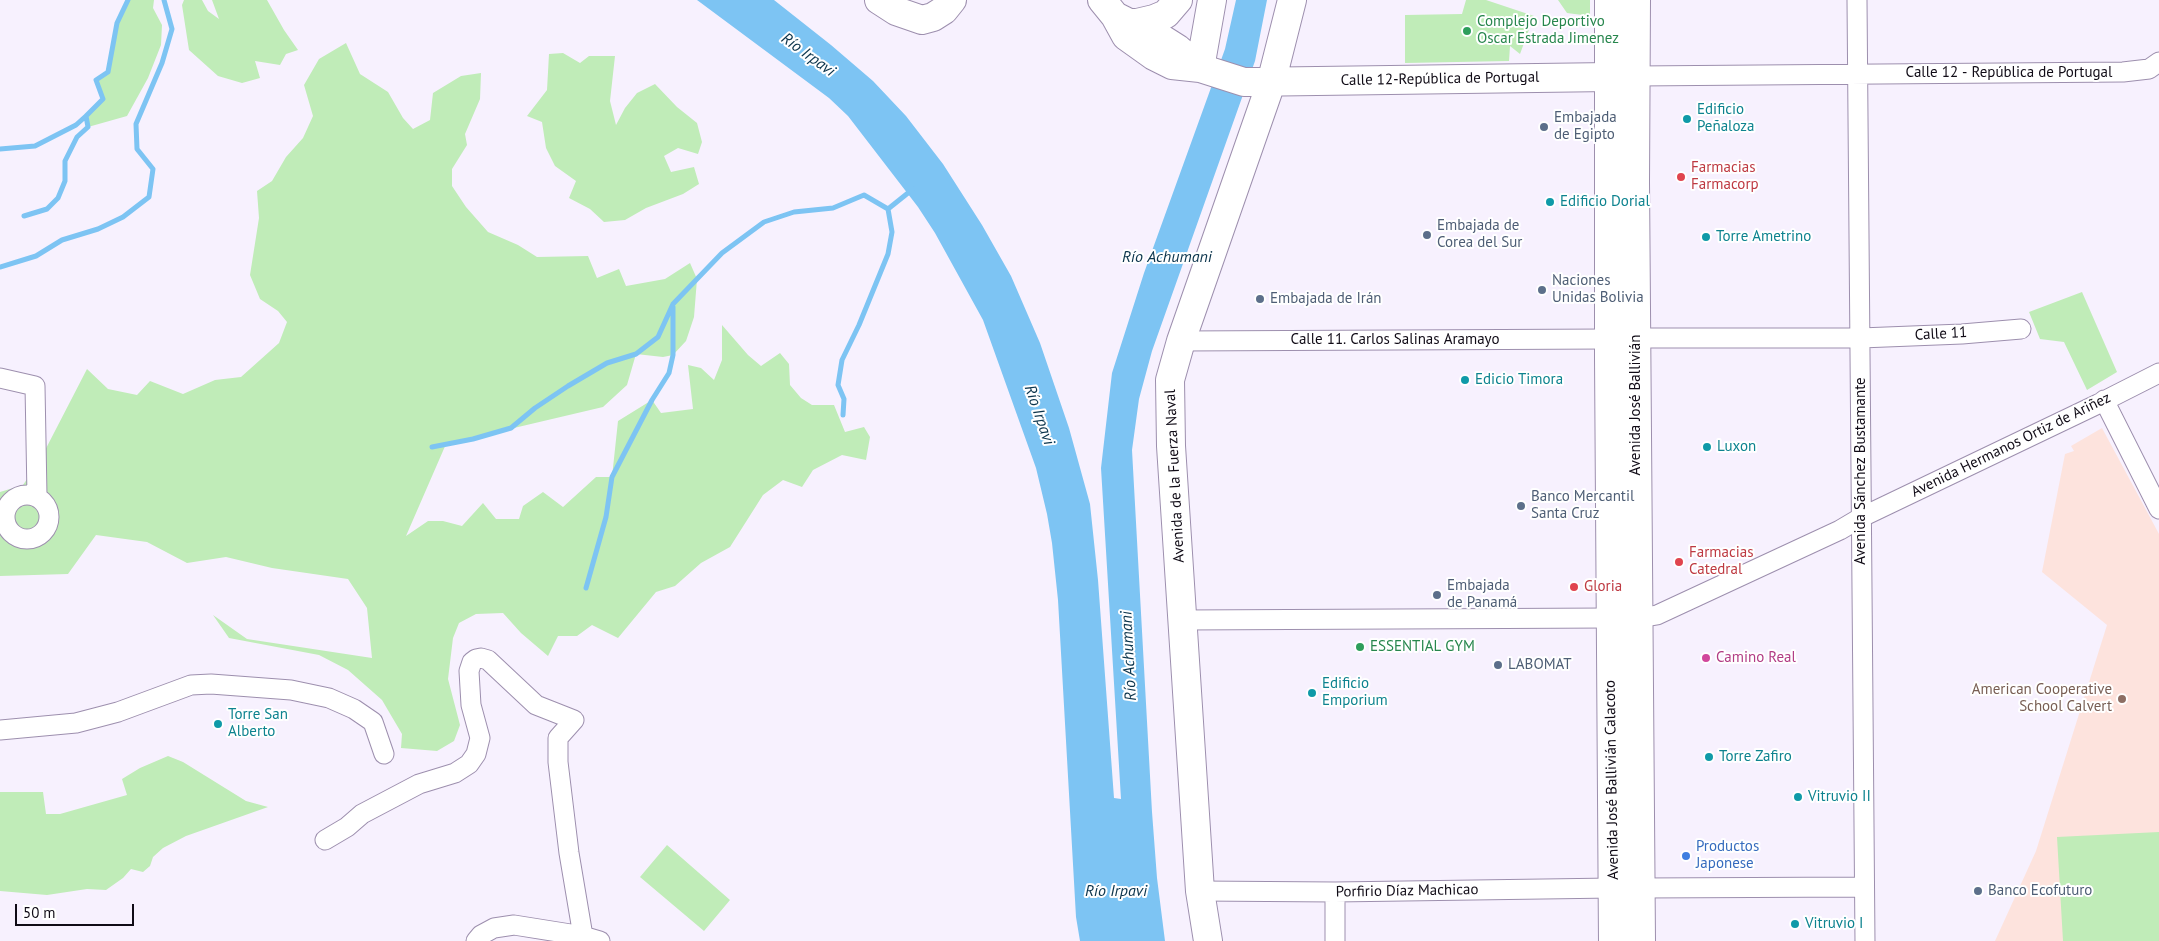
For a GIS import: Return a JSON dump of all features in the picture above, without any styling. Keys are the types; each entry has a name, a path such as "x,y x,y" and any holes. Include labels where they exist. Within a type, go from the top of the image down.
{"main road":[{"path":"879,0 903,14 922,20 933,17 944,10 952,0"},
{"path":"1118,13 1154,19 1166,14 1178,0"},
{"path":"1205,70 1212,0"},
{"name":"Avenida de la Fuerza Naval","path":"1208,941 1200,892 1170,408 1170,380 1256,88 1292,0"},
{"name":"Avenida José Ballivián","path":"1609,0 1610,618"},
{"name":"Avenida José Ballivián","path":"1636,0 1637,76 1634,182 1638,751 1641,810"},
{"name":"Calle 12-República de Portugal","path":"1118,13 1126,36 1154,56 1172,64 1205,70 1256,88 1637,76"},
{"path":"1610,618 1638,618"},
{"name":"Avenida José Ballivián Calacoto","path":"1610,618 1613,941"},
{"name":"Avenida José Ballivián Calacoto","path":"1641,810 1641,941"},
{"path":"1613,888 1641,888"}],"street":[{"name":"Avenida Sánchez Bustamante","path":"1857,0 1862,517 1860,550 1865,941"},
{"name":"Calle 12 - República de Portugal","path":"1858,74 2123,72 2149,69 2159,62"},
{"path":"1637,76 1858,74"},
{"name":"Calle 11","path":"1636,338 1861,338 1962,334 2021,329"},
{"name":"Calle 11. Carlos Salinas Aramayo","path":"1180,341 1609,339"},
{"name":"Avenida Hermanos Ortiz de Ariñez","path":"1638,618 1657,615 1840,530 1862,517 2159,373"},
{"path":"0,378 35,386 37,496"},
{"path":"2104,400 2159,509"},
{"path":"30,494 37,496 47,507 49,522 41,534 27,539 20,538 8,529 2,515 16,497 30,494"},
{"path":"1183,620 1610,618"},
{"path":"325,840 347,827 362,814 386,801 419,784 455,773 468,764 476,754 480,738 471,705 469,671 472,662 476,659 488,660 536,705 574,720 558,738 558,762 569,853 592,938 514,925 494,928 481,935 476,941"},
{"path":"0,730 76,722 118,712 191,685 211,684 291,690 329,698 354,709 373,722 384,754"},
{"path":"1641,888 1863,887"},
{"name":"Porfirio Díaz Machicao","path":"1200,892 1613,888"},
{"path":"1335,941 1336,892"}],"shaded area":[{"name":"American Cooperative School Calvert","path":"2102,428 2159,534 2159,941 1995,941 2036,851 2107,625 2042,572 2065,454 2074,451 2071,446"}],"green space":[{"path":"128,0 154,0 153,8 162,25 161,45 148,78 127,116 88,127 86,116 103,99 96,80 108,72 117,23"},
{"path":"184,0 202,0 208,11 219,19 212,0 267,0 298,50 286,54 280,65 255,61 260,78 242,83 218,76 189,50 182,5"},
{"name":"Complejo Deportivo Oscar Estrada Jimenez","path":"1466,0 1486,0 1534,16 1520,54 1510,46 1509,61 1405,63 1405,15 1462,14"},
{"path":"1558,0 1590,0 1590,16 1567,13"},
{"path":"346,43 360,74 388,92 403,118 413,129 430,120 433,93 461,76 481,73 480,99 465,134 467,145 452,169 452,186 466,207 488,232 518,245 537,257 588,256 597,278 619,269 626,286 665,279 690,263 697,279 694,317 686,341 673,355 663,357 636,354 627,385 603,407 446,444 406,536 428,521 443,521 462,526 483,503 496,519 519,519 523,506 543,492 563,507 596,477 612,477 618,421 652,400 661,413 693,409 688,365 701,368 714,380 722,360 722,325 748,355 761,366 780,353 789,364 790,385 801,398 812,405 834,405 845,432 864,427 870,437 866,460 842,455 813,470 802,487 783,480 763,495 730,547 701,563 675,586 656,592 618,638 592,625 577,636 558,636 548,656 521,633 503,613 476,614 459,623 453,638 448,679 460,725 454,741 437,751 401,748 402,734 382,700 348,670 319,655 229,638 213,615 247,639 372,658 367,608 348,579 272,568 226,557 187,563 147,542 96,535 68,574 0,576 0,492 23,485 40,460 87,369 108,389 137,395 150,381 183,394 215,380 241,377 279,343 287,322 278,311 260,299 250,275 259,218 257,191 272,181 286,157 303,138 313,116 304,85 319,59"},
{"path":"563,53 580,63 589,56 615,56 610,101 616,125 625,108 637,93 655,84 677,107 697,123 702,142 698,154 678,148 664,156 671,172 694,167 699,184 683,194 646,208 625,220 604,222 590,209 569,198 576,181 555,166 546,148 542,122 527,116 547,90 549,54"},
{"path":"2082,292 2117,372 2087,390 2064,342 2040,339 2029,312"},
{"path":"168,756 183,762 246,801 268,807 186,836 163,848 153,857 150,866 143,872 131,869 123,878 106,890 87,889 47,895 0,891 0,792 43,792 46,814 60,814 127,795 122,779 140,768"},
{"path":"2159,832 2159,941 2063,941 2057,837"},
{"path":"667,845 730,900 704,931 640,877"}],"water":[{"name":"Río Irpavi","path":"697,0 774,0 873,81 906,116 943,164 982,225 1011,276 1040,343 1069,428 1090,504 1098,580 1114,798 1121,799 1101,468 1112,373 1144,273 1225,49 1236,0 1267,0 1255,61 1152,351 1139,399 1132,450 1152,812 1157,878 1165,941 1080,941 1076,917 1058,600 1052,543 1036,468 983,320 935,233 918,207 848,116 829,98"}],"waterway":[{"path":"24,216 47,209 58,198 65,181 65,161 77,137 88,127 86,116 103,99 96,80 108,72 117,23 128,0"},
{"path":"0,267 36,256 62,240 98,229 123,217 149,197 153,169 137,149 136,124 162,63 172,29 164,0"},
{"path":"0,149 35,146 76,125 86,116"},
{"path":"432,447 473,439 511,428 535,408 568,386 607,363 636,354 658,337 673,304 722,253 764,222 794,212 833,208 864,195 888,209 913,189"},
{"path":"843,415 844,399 838,385 842,360 859,325 888,254 892,232 888,209"},
{"path":"586,588 606,517 612,477 652,400 669,373 673,355 673,307"}],"place":[{"name":"Complejo Deportivo Oscar Estrada Jimenez","path":"1467,31"},
{"name":"Edificio Peñaloza","path":"1687,119"},
{"name":"Embajada de Egipto","path":"1544,127"},
{"name":"Farmacias Farmacorp","path":"1681,177"},
{"name":"Edificio Dorial","path":"1550,202"},
{"name":"Embajada de Corea del Sur","path":"1427,235"},
{"name":"Torre Ametrino","path":"1706,237"},
{"name":"Naciones Unidas Bolivia","path":"1542,290"},
{"name":"Embajada de Irán","path":"1260,299"},
{"name":"Edicio Timora","path":"1465,380"},
{"name":"Luxon","path":"1707,447"},
{"name":"Banco Mercantil Santa Cruz","path":"1521,506"},
{"name":"Farmacias Catedral","path":"1679,562"},
{"name":"Gloria","path":"1574,587"},
{"name":"Embajada de Panamá","path":"1437,595"},
{"name":"ESSENTIAL GYM","path":"1360,647"},
{"name":"Camino Real","path":"1706,658"},
{"name":"LABOMAT","path":"1498,665"},
{"name":"Edificio Emporium","path":"1312,693"},
{"name":"American Cooperative School Calvert","path":"2122,699"},
{"name":"Torre San Alberto","path":"218,724"},
{"name":"Torre Zafiro","path":"1709,757"},
{"name":"Vitruvio II","path":"1798,797"},
{"name":"Productos Japonese","path":"1686,856"},
{"name":"Banco Ecofuturo","path":"1978,891"},
{"name":"Vitruvio I","path":"1795,924"}],"water label":[{"name":"Río Achumani","path":"1167,257"},
{"name":"Río Achumani","path":"1129,656"}]}
